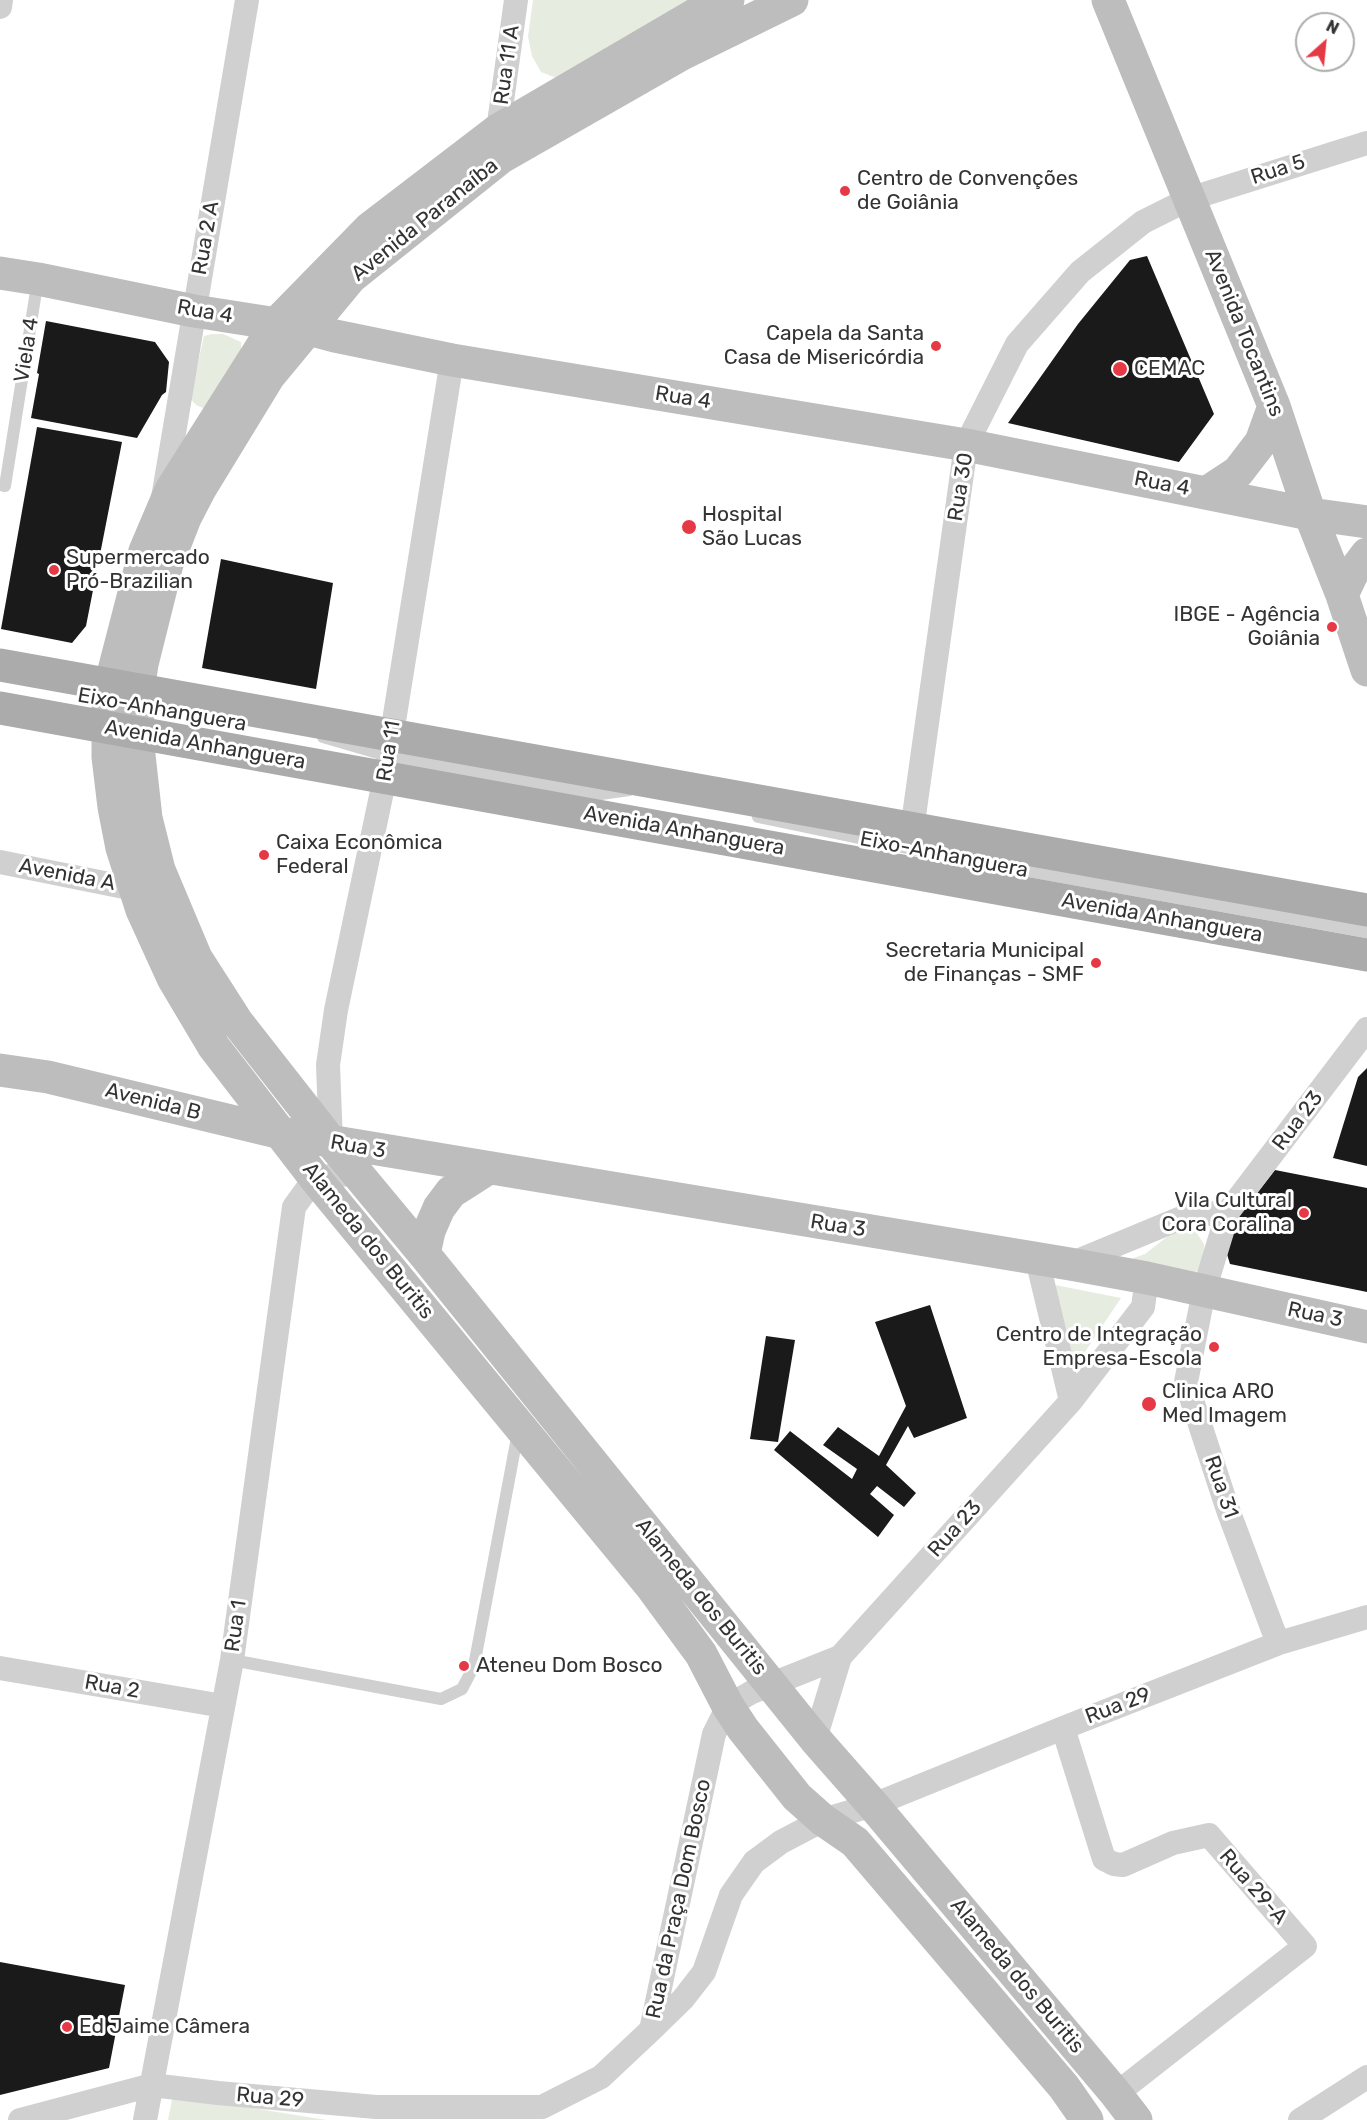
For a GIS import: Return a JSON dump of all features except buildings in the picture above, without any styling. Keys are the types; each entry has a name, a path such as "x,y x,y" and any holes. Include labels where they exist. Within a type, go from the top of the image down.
{"main road":[{"name":"Avenida Paranaíba","path":"123,706 141,564 160,512 184,468 276,324 370,228 498,130 698,13 728,0"},
{"name":"Avenida Paranaíba","path":"123,706 142,664 167,564 185,518 200,489 269,376 351,277 500,158 682,54 792,0"},
{"name":"Avenida Tocantins","path":"1108,0 1274,406 1310,514 1342,596 1367,670"},
{"name":"Rua 4","path":"0,273 194,311 309,329 452,360 966,445 1310,514 1367,522"},
{"path":"1206,493 1238,472 1261,442 1274,406"},
{"path":"1342,596 1352,574 1367,554"},
{"name":"Avenida Anhanguera","path":"0,665 123,706 388,752 1367,956"},
{"name":"Avenida Anhanguera","path":"0,708 123,706 388,752 912,830 1367,910"},
{"name":"Alameda dos Buritis","path":"123,706 114,807 122,848 135,889 169,970 208,1037 306,1138 357,1173 814,1739 873,1805 1136,2120"},
{"name":"Alameda dos Buritis","path":"123,706 141,779 150,840 172,903 196,958 306,1138 315,1178 651,1586 692,1639 728,1706 797,1797 823,1820 855,1842 1064,2087 1087,2120"},
{"name":"Avenida B","path":"0,1070 48,1077 306,1138"},
{"name":"Rua 3","path":"306,1138 1070,1264 1147,1278 1367,1327"},
{"path":"424,1254 429,1231 439,1208 451,1192 486,1169"}],"street":[{"path":"0,7 1,0"},
{"name":"Rua 2 A","path":"160,512 247,0"},
{"name":"Rua 11 A","path":"498,130 516,0"},
{"name":"Rua 5","path":"1189,199 1367,143"},
{"name":"Rua 30","path":"912,830 966,445 1017,344 1080,272 1143,222 1189,199"},
{"name":"Rua 11","path":"306,1138 328,1065 336,1010 388,752 452,360"},
{"name":"Avenida A","path":"0,862 135,889"},
{"name":"Rua 23","path":"1204,1291 1228,1212 1367,1029"},
{"path":"315,1178 357,1173"},
{"name":"Rua 1","path":"145,2120 232,1660 294,1207 315,1178"},
{"path":"1070,1264 1185,1215 1228,1212"},
{"path":"1037,1259 1071,1401"},
{"name":"Rua 23","path":"814,1739 840,1657 1071,1401 1143,1307 1147,1278"},
{"name":"Rua 31","path":"1204,1291 1186,1382 1228,1510 1279,1643"},
{"name":"Rua 29","path":"873,1805 1279,1643 1365,1623"},
{"name":"Rua 23","path":"772,1685 840,1657"},
{"name":"Rua 2","path":"0,1668 223,1706"},
{"name":"Alameda dos Buritis","path":"728,1706 752,1692 772,1685"},
{"name":"Rua da Praça Dom Bosco","path":"651,2030 714,1734 728,1706"},
{"name":"Rua 29-A","path":"1062,1728 1104,1859 1123,1865 1173,1843 1209,1835 1305,1947 1116,2094"},
{"path":"823,1820 873,1805"},
{"name":"Rua da Praça Dom Bosco","path":"651,2030 682,1999 704,1972 731,1895 754,1862 781,1842 823,1820"},
{"path":"665,1963 704,1972"},
{"name":"Rua 29","path":"152,2085 376,2107 542,2107 601,2077 651,2030"},
{"path":"1300,2120 1367,2077"},
{"path":"20,2120 152,2085"}],"lane":[{"name":"Viela 4","path":"0,485 5,486 38,279"},
{"path":"318,736 601,795 635,791"},
{"name":"Eixo-Anhanguera","path":"746,815 945,856 1367,932"},
{"path":"232,1660 441,1700 462,1689 474,1666 519,1426"}],"shaded area":[{"path":"533,0 698,0 564,81 541,72 532,56 528,37"},
{"path":"223,334 241,342 241,354 210,405 203,408 196,405 190,398 204,336"},
{"path":"1181,1226 1196,1232 1204,1244 1205,1257 1202,1267 1193,1274 1131,1259 1145,1254"},
{"path":"1030,1280 1121,1298 1058,1392"},
{"path":"173,2095 326,2120 168,2120"}],"place":[{"name":"Centro de Convenções de Goiânia","path":"845,191"},
{"name":"Capela da Santa Casa de Misericórdia","path":"936,346"},
{"name":"CEMAC","path":"1120,369"},
{"name":"Hospital São Lucas","path":"689,527"},
{"name":"Supermercado Pró-Brazilian","path":"54,570"},
{"name":"IBGE - Agência Goiânia","path":"1332,627"},
{"name":"Caixa Econômica Federal","path":"264,855"},
{"name":"Secretaria Municipal de Finanças - SMF","path":"1096,963"},
{"name":"Vila Cultural Cora Coralina","path":"1304,1213"},
{"name":"Centro de Integração Empresa-Escola","path":"1214,1347"},
{"name":"Clinica ARO Med Imagem","path":"1149,1404"},
{"name":"Ateneu Dom Bosco","path":"464,1666"},
{"name":"Ed Jaime Câmera","path":"67,2027"}]}
